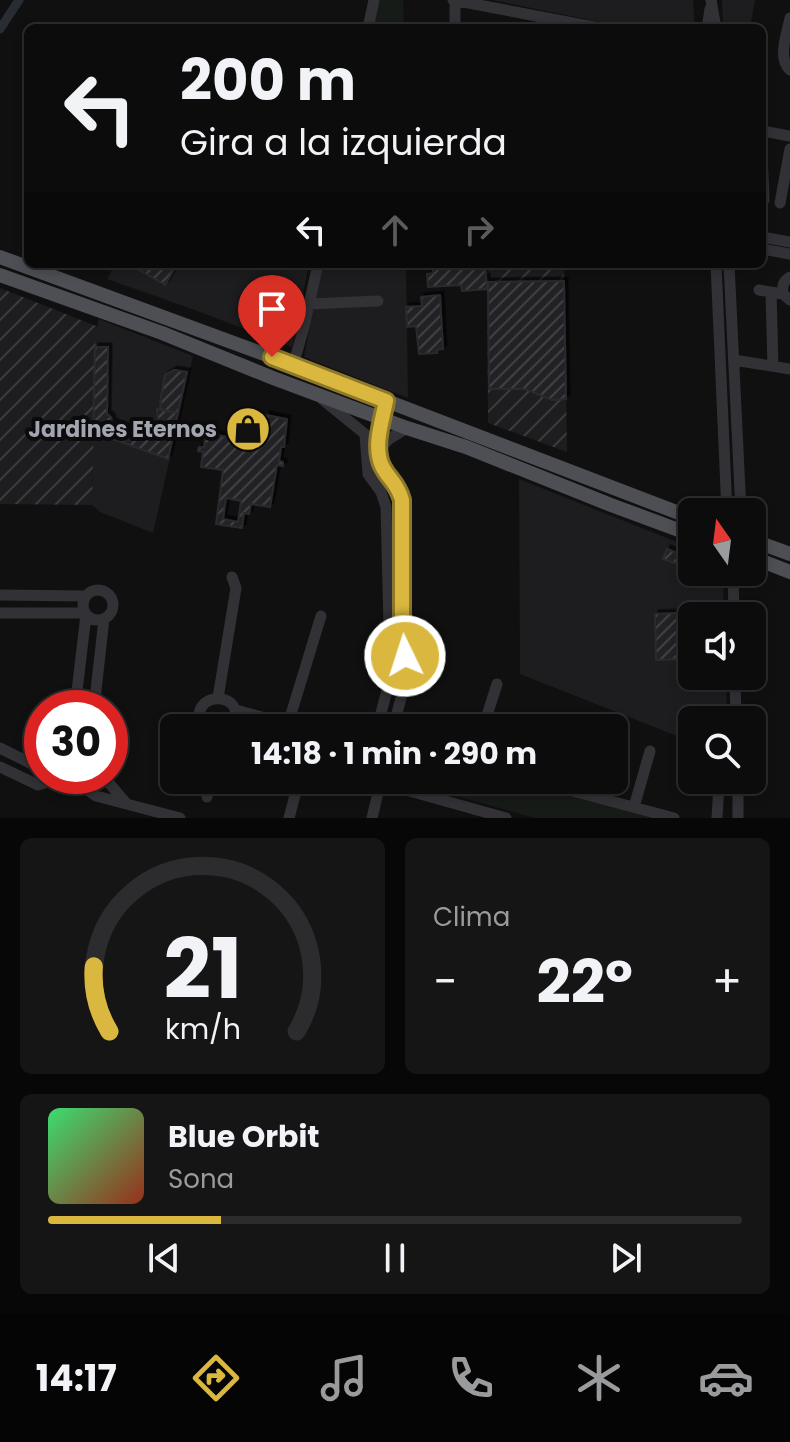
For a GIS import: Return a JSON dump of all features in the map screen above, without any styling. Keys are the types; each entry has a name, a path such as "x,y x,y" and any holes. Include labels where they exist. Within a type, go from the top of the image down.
{"main road":[{"path":"0,257 24,266"},
{"path":"30,268 678,513"},
{"path":"0,275 162,333 407,428 466,447 678,530"},
{"path":"766,545 790,554"},
{"path":"766,563 790,572"}],"street":[{"path":"369,24 374,0"},
{"path":"708,24 711,0"},
{"path":"711,0 715,24"},
{"path":"456,24 459,1 506,5 583,24"},
{"path":"790,18 783,59 790,70"},
{"path":"766,132 790,136"},
{"path":"785,203 790,149"},
{"path":"766,238 790,242"},
{"path":"766,250 790,254"},
{"path":"293,366 317,268"},
{"path":"716,268 726,498"},
{"path":"729,268 740,498"},
{"path":"773,366 776,294 790,275"},
{"path":"309,304 378,301"},
{"path":"734,360 790,369"},
{"path":"317,394 378,446"},
{"path":"386,401 378,446 381,464 399,489 402,500 406,668 397,714"},
{"path":"378,446 407,428"},
{"path":"365,434 368,474 385,500 387,523 389,683 381,714"},
{"path":"387,523 401,522"},
{"path":"218,698 236,588 232,577"},
{"path":"0,595 85,596 98,590 111,598 111,612 104,619 96,690"},
{"path":"77,690 85,596"},
{"path":"0,613 85,614 94,620 104,619"},
{"path":"291,714 321,616"},
{"path":"390,634 404,635"},
{"path":"487,714 497,684"},
{"path":"200,714 205,703 218,698 229,701 236,714"},
{"path":"236,710 251,714"},
{"path":"0,748 24,760"},
{"path":"634,807 650,751"},
{"path":"0,767 24,778"},
{"path":"93,794 180,818"},
{"path":"118,794 126,803"},
{"path":"289,818 295,794"},
{"path":"372,818 378,794"},
{"path":"416,794 462,812 506,818"},
{"path":"591,794 674,818"},
{"path":"717,818 718,794"},
{"path":"738,794 738,818"}],"shaded area":[{"path":"377,0 403,0 404,24 372,24"},
{"path":"492,0 693,0 695,24 609,24"},
{"path":"722,0 755,0 751,24 723,24"},
{"path":"113,268 308,268 292,347 107,279"},
{"path":"321,268 406,268 408,398 304,357"},
{"path":"487,268 564,268 567,452 488,423"},
{"path":"0,288 96,326 92,505 0,504"},
{"path":"99,319 193,356 153,533 100,512 92,505 95,333"},
{"path":"519,479 678,542 678,586 723,586 724,602 678,602 678,690 726,690 727,706 678,706 678,736 628,717 628,714 520,674"},
{"path":"450,794 567,794 655,818 535,818"}],"building":[{"path":"136,268 175,268 165,285"},
{"path":"432,268 485,268 487,289 462,291 461,285 428,287 427,274 433,273"},
{"path":"564,281 566,399 552,400 525,389 489,389 488,282"},
{"path":"440,295 443,349 437,350 437,353 419,354 416,326 407,327 406,307 422,306 421,297"},
{"path":"95,347 108,347 107,414 112,422 143,435 152,435 159,432 157,409 178,413 168,459 93,432"},
{"path":"174,370 187,372 178,413 160,409 165,375"},
{"path":"266,415 287,419 279,461 283,462 283,466 277,465 270,507 251,504 249,514 244,513 242,528 216,524 223,470 201,467 203,452 198,451 199,447 204,447 206,433 228,437 230,427 241,433 243,423 253,424 251,434 263,433","holes":["226,498 241,501 238,522 223,519"]},
{"path":"667,549 678,553 678,564 663,559"},
{"path":"678,613 678,659 656,660 655,614"}],"waterway":[{"path":"0,29 19,0"}],"place":[{"name":"Jardines Eternos","path":"248,429"}],"route":[{"path":"272,357 386,401 377,444 381,464 396,483 402,500 405,656"}]}
